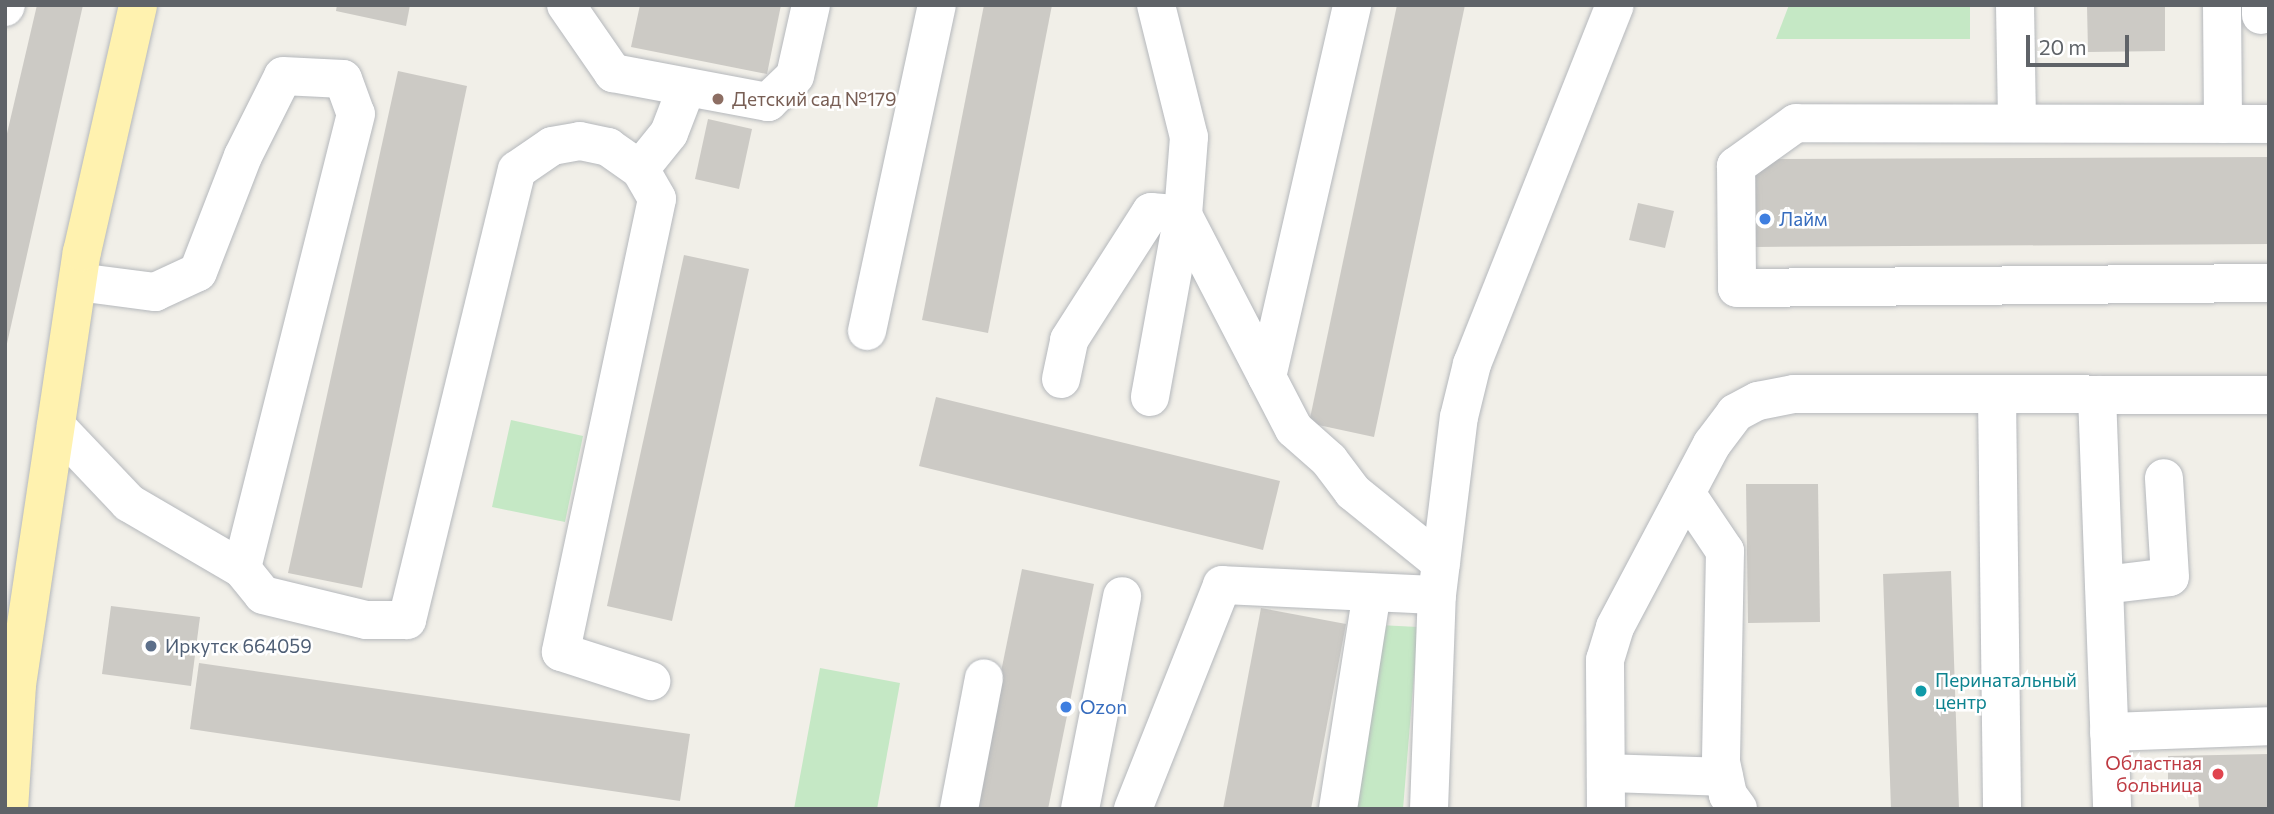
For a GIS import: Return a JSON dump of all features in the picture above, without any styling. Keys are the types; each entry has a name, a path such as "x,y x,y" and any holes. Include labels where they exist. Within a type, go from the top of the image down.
{"main road":[{"path":"9,809 16,685 78,282 138,5"}],"street":[{"path":"566,5 612,73 686,89 768,102 795,76 811,5"},
{"path":"867,331 937,5"},
{"path":"1150,397 1183,215 1189,137 1156,5"},
{"path":"1267,377 1352,5"},
{"path":"1429,809 1439,579 1459,417 1472,364 1615,5"},
{"path":"2015,5 2017,124"},
{"path":"2222,5 2223,124"},
{"path":"78,282 155,292 198,272 243,156 283,76 344,79 356,114 242,569"},
{"path":"639,169 669,133 686,89"},
{"path":"2269,124 1796,123 1736,166 1737,288 2269,283"},
{"path":"56,426 129,503 242,569 263,595 366,620 407,620 517,170 552,146 580,141 608,147 639,169 657,199 561,652 651,681"},
{"path":"1060,379 1069,340 1151,212 1183,215"},
{"path":"1183,215 1294,429 1329,460 1353,492 1439,579"},
{"path":"1686,493 1713,527 1728,574 1731,793 1606,791 1605,660 1615,627 1686,493 1735,413 1758,401 1794,394 2269,395"},
{"path":"1997,395 2002,809"},
{"path":"2097,395 2112,809"},
{"path":"2104,585 2170,577 2164,478"},
{"path":"1133,809 1222,585 1372,593 1439,579"},
{"path":"1338,809 1372,593"},
{"path":"1080,809 1122,596"},
{"path":"959,809 984,678"},
{"path":"2109,732 2269,726"}],"green space":[{"path":"1789,5 1970,5 1970,39 1776,39"},
{"path":"511,420 583,436 565,522 492,507"},
{"path":"1379,625 1418,627 1403,809 1356,809"},
{"path":"820,668 900,683 877,809 794,809"}],"building":[{"path":"37,5 83,5 6,348 5,142"},
{"path":"337,5 410,5 406,26 336,11"},
{"path":"640,5 781,5 767,74 631,47"},
{"path":"984,5 1052,5 988,333 922,320"},
{"path":"1397,5 1465,5 1374,437 1309,423"},
{"path":"2087,5 2165,5 2165,51 2088,52"},
{"path":"398,71 467,86 362,588 288,573"},
{"path":"708,119 752,129 739,189 695,179"},
{"path":"2269,157 2269,244 1756,247 1756,159"},
{"path":"1638,203 1674,211 1665,248 1629,240"},
{"path":"684,255 749,269 672,621 607,606"},
{"path":"936,397 1280,481 1263,550 919,466"},
{"path":"1746,484 1818,484 1820,622 1748,623"},
{"path":"1022,569 1094,584 1048,809 973,809"},
{"name":"Перинатальный центр","path":"1951,571 1959,809 1891,809 1883,574"},
{"name":"Иркутск 664059","path":"111,606 200,617 191,686 102,674"},
{"path":"1261,608 1346,624 1311,809 1223,809"},
{"path":"199,663 690,734 680,801 190,729"},
{"name":"Областная больница","path":"2269,754 2269,809 2199,809 2198,793 2168,793 2168,756"}],"place":[{"name":"Детский сад №179","path":"718,99"},
{"name":"Лайм","path":"1765,219"},
{"name":"Иркутск 664059","path":"151,646"},
{"name":"Перинатальный центр","path":"1921,691"},
{"name":"Ozon","path":"1066,707"},
{"name":"Областная больница","path":"2218,774"}]}
